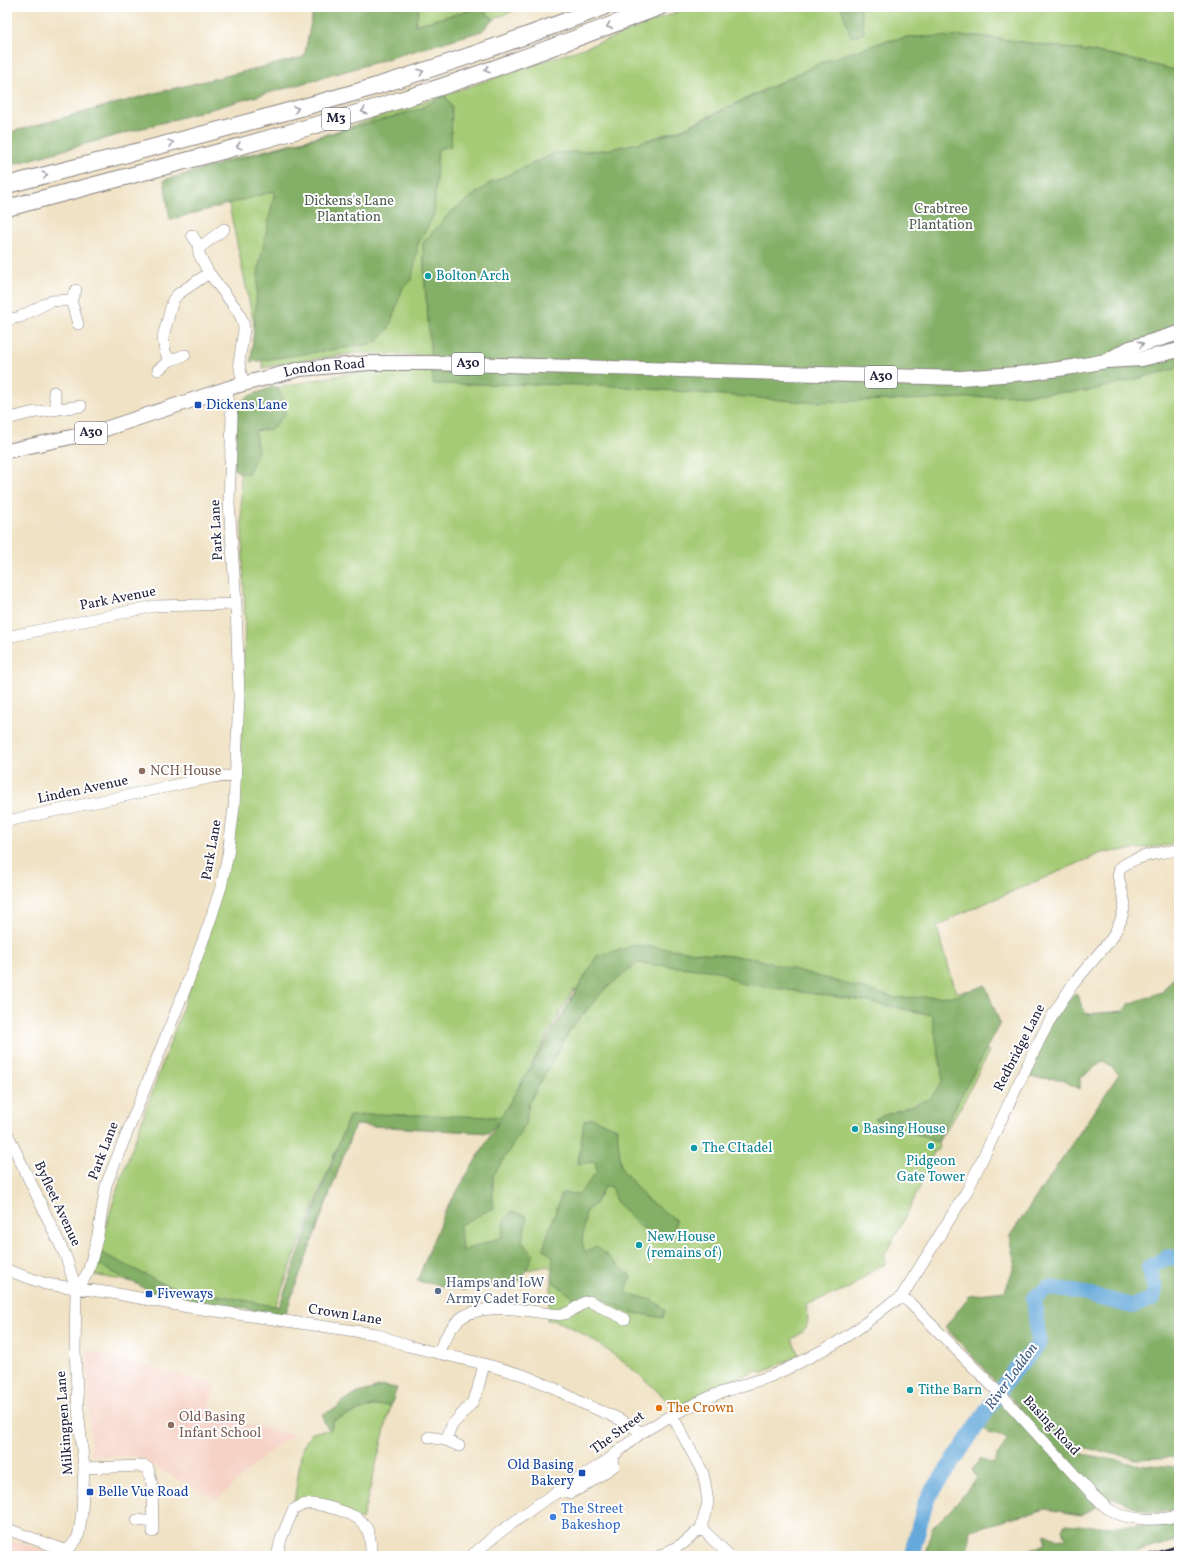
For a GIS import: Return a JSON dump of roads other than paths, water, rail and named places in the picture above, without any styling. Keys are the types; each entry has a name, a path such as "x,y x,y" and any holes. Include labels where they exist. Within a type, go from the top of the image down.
{"highway":[{"name":"M3","path":"7,185 244,123 368,88 469,56 603,7"},
{"name":"M3","path":"7,208 264,140 395,102 548,49 659,7"}],"main road":[{"name":"A30","path":"1106,361 1130,348 1179,333"},
{"name":"A30","path":"1106,361 1142,359 1179,350"},
{"name":"London Road","path":"7,451 92,432 226,389 300,369 369,363 430,363 960,378 1030,374 1106,361"}],"street":[{"path":"199,248 224,229"},
{"path":"192,235 199,248 199,254 209,273 238,311 243,322 244,330 239,363 243,384"},
{"path":"169,361 165,351 163,337 173,300 178,294 209,273"},
{"path":"76,290 71,300 78,324"},
{"path":"7,320 20,317 52,301 71,300"},
{"path":"158,370 169,361 185,355"},
{"name":"Park Lane","path":"76,1289 83,1280 90,1265 98,1235 106,1185 187,984 221,887 228,854 236,776 239,696 236,604 229,504 232,416 226,389"},
{"path":"54,392 57,409"},
{"path":"7,420 30,413 81,406"},
{"name":"Park Avenue","path":"7,637 155,606 236,604"},
{"name":"Linden Avenue","path":"7,821 214,777 236,776"},
{"name":"Redbridge Lane","path":"900,1299 967,1191 1054,1013 1073,984 1112,938 1121,920 1125,904 1118,876 1120,868 1131,860 1179,850"},
{"name":"Byfleet Avenue","path":"7,1133 66,1257 76,1289"},
{"name":"Crown Lane","path":"7,1270 46,1284 112,1293 188,1307 386,1336 408,1346 523,1375 552,1387 582,1403 632,1426 641,1433"},
{"name":"Milkingpen Lane","path":"68,1553 79,1533 82,1511 84,1468 78,1410 75,1350 76,1289"},
{"name":"Basing Road","path":"900,1299 905,1299 909,1302 1005,1399 1093,1495 1108,1509 1131,1517 1149,1520 1159,1520 1179,1515"},
{"name":"The Street","path":"470,1556 540,1503 586,1475 641,1433 672,1415 714,1395 771,1376 793,1366 836,1343 859,1328 891,1303 900,1299"},
{"path":"438,1353 448,1333 456,1324 464,1316 475,1312 497,1308 518,1308 563,1314 589,1301 625,1319"},
{"path":"446,1440 452,1425 472,1403 477,1392 484,1364"},
{"path":"660,1556 684,1543 701,1528 708,1503 703,1473 672,1415"},
{"path":"429,1437 446,1440 459,1446"},
{"path":"84,1468 144,1466 148,1468 152,1484 153,1527 137,1520"},
{"path":"277,1556 281,1539 292,1510 306,1504 322,1505 344,1512 362,1522 368,1531 371,1541 371,1556"},
{"path":"701,1528 730,1556"},
{"path":"7,1529 68,1553"}],"waterway":[{"name":"River Loddon","path":"914,1556 914,1545 926,1501 1013,1372 1039,1344 1034,1298 1048,1288 1074,1291 1132,1306 1153,1299 1155,1289 1149,1267 1168,1257 1179,1259"}],"railway":[{"path":"1145,1556 1179,1546"}],"place":[{"name":"Bolton Arch","path":"428,276"},
{"name":"Dickens Lane","path":"198,405"},
{"name":"NCH House","path":"142,771"},
{"name":"Basing House","path":"855,1129"},
{"name":"Pidgeon Gate Tower","path":"931,1146"},
{"name":"The CItadel","path":"694,1148"},
{"name":"New House (remains of)","path":"639,1245"},
{"name":"Hamps and IoW Army Cadet Force","path":"438,1291"},
{"name":"Fiveways","path":"149,1294"},
{"name":"Tithe Barn","path":"910,1390"},
{"name":"The Crown","path":"659,1408"},
{"name":"Old Basing Infant School","path":"171,1425"},
{"name":"Old Basing Bakery","path":"582,1473"},
{"name":"Belle Vue Road","path":"90,1492"},
{"name":"The Street Bakeshop","path":"553,1517"}],"park label":[{"name":"Dickens's Lane Plantation","path":"349,210"},
{"name":"Crabtree Plantation","path":"941,218"}]}
